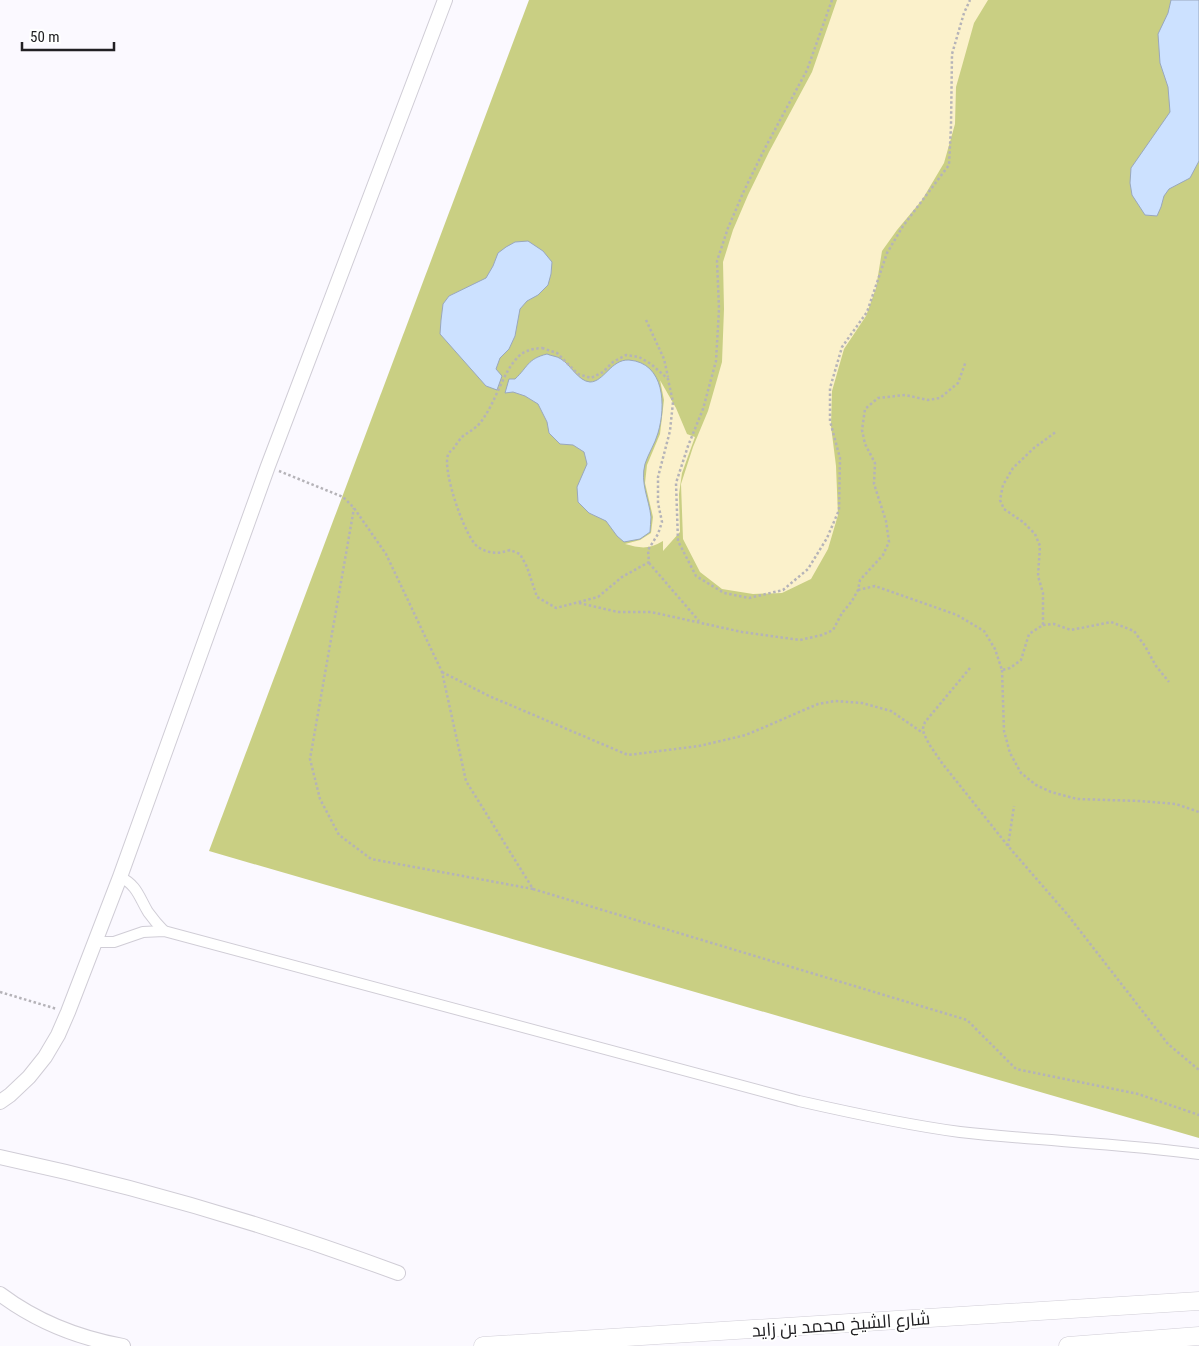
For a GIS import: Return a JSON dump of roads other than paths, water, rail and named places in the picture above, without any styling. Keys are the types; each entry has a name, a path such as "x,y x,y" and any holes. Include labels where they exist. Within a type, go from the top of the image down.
{"highway":[{"name":"شارع الشيخ محمد بن زايد","path":"483,1346 1199,1300"},
{"path":"1068,1346 1199,1336"}],"street":[{"path":"0,1102 29,1077 45,1057 58,1035 68,1012 120,877 268,466 445,0"},
{"path":"120,877 129,881 134,887 149,913 164,931"},
{"path":"96,942 114,942 142,932 164,931 799,1101 852,1113 959,1131 1199,1154"},
{"path":"0,1158 96,1179 198,1206 298,1237 398,1272"},
{"path":"0,1294 26,1311 65,1330 123,1346"}],"water":[{"path":"1171,0 1199,0 1199,161 1190,178 1169,189 1164,196 1157,216 1145,215 1132,195 1130,183 1131,168 1170,112 1168,87 1160,63 1158,34 1168,13"},
{"path":"528,241 543,251 552,262 551,274 548,285 538,295 527,301 520,309 515,336 509,349 500,358 496,369 502,376 497,390 486,386 440,334 443,304 449,296 486,278 498,253 506,247 515,242"},
{"path":"547,354 558,357 578,376 590,382 595,381 617,363 629,360 641,363 650,369 656,377 662,399 661,422 657,437 646,460 644,471 644,484 651,517 650,532 640,539 624,542 606,521 589,513 578,502 577,487 587,464 584,452 573,445 560,444 549,433 547,422 538,404 525,396 513,392 505,393 509,379 515,379 535,358"}]}
